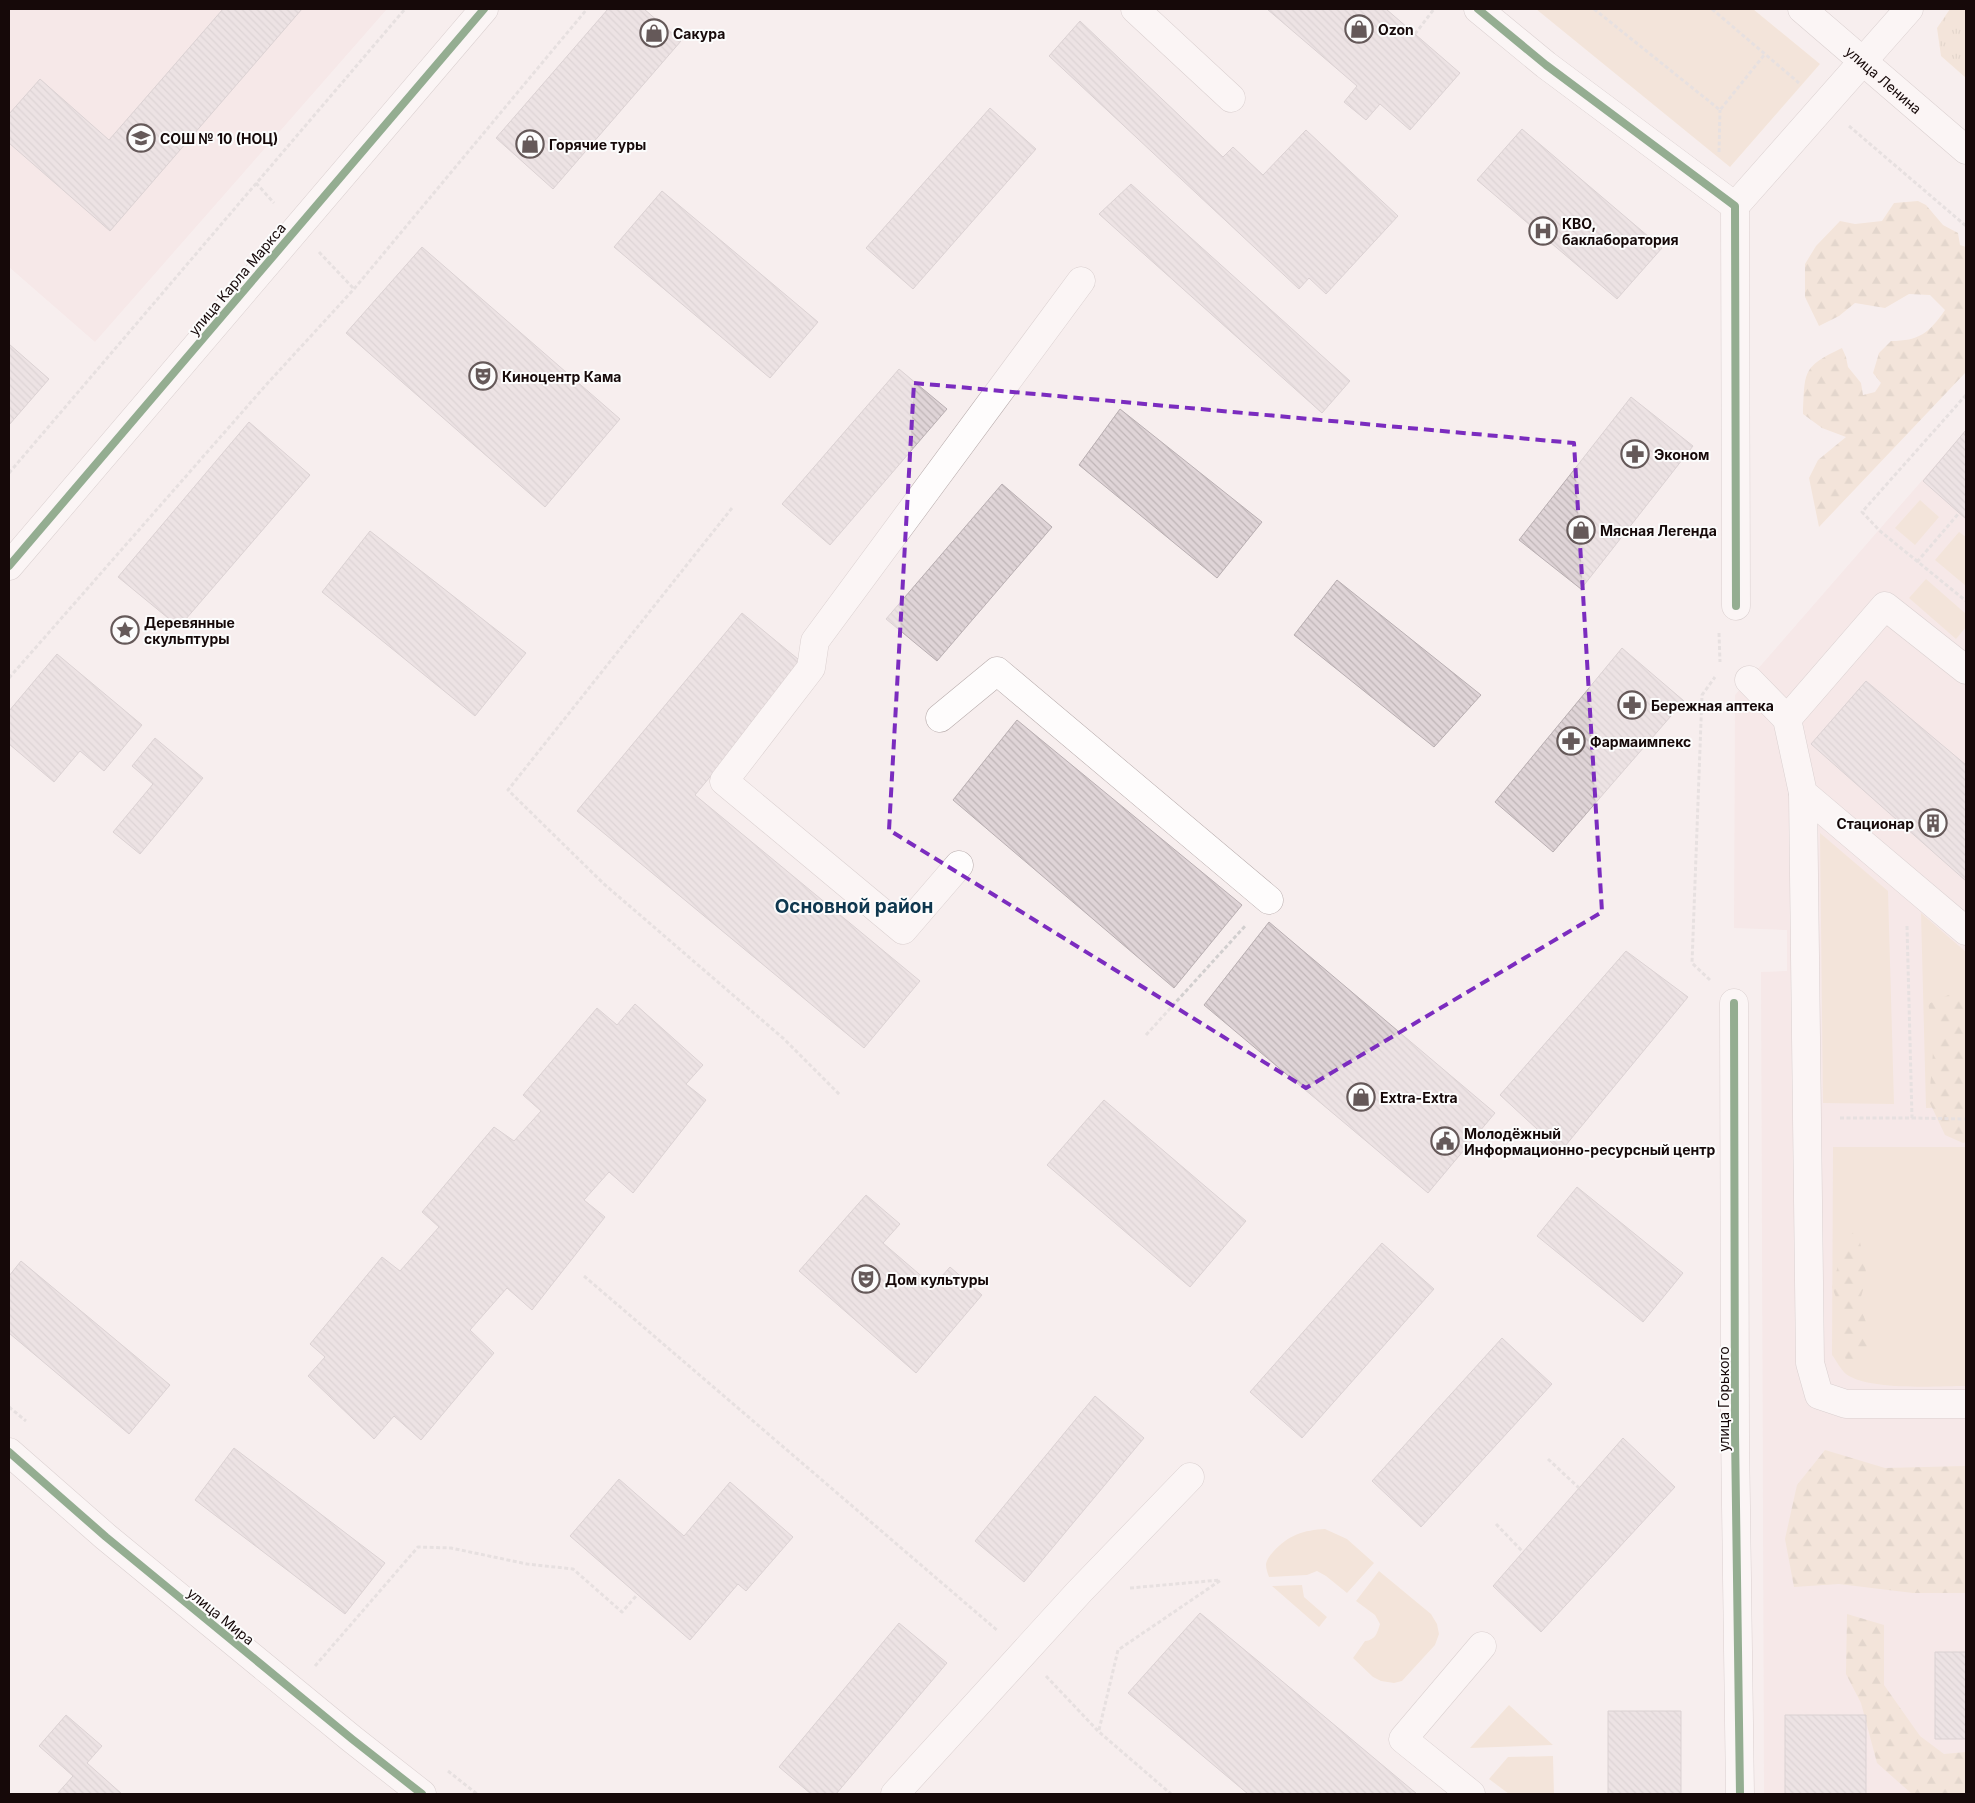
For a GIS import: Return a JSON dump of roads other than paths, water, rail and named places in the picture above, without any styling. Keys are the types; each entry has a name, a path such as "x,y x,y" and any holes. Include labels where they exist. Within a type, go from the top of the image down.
{"street":[{"name":"улица Карла Маркса","path":"9,566 484,9"},
{"path":"1135,9 1231,98"},
{"path":"1478,9 1546,65 1735,206"},
{"name":"улица Ленина","path":"1802,9 1966,150"},
{"path":"1736,606 1735,206 1909,9"},
{"path":"959,865 903,930 724,781 811,668 814,641 1081,281"},
{"path":"1787,719 1885,606 1966,670"},
{"path":"940,718 997,671 1268,900"},
{"path":"1749,680 1787,719 1803,793 1810,1363 1819,1395 1846,1404 1966,1404"},
{"path":"1803,793 1966,931"},
{"name":"улица Горького","path":"1734,1003 1735,1434 1740,1794"},
{"name":"улица Мира","path":"9,1452 106,1537 422,1794"},
{"path":"895,1794 1079,1592 1190,1478"},
{"path":"1471,1794 1403,1739 1482,1646"}],"place":[{"name":"Ozon","path":"1359,29"},
{"name":"Сакура","path":"654,33"},
{"name":"СОШ № 10 (НОЦ)","path":"141,138"},
{"name":"Горячие туры","path":"530,144"},
{"name":"КВО, баклаборатория","path":"1543,231"},
{"name":"Киноцентр Кама","path":"483,376"},
{"name":"Эконом","path":"1635,454"},
{"name":"Мясная Легенда","path":"1581,530"},
{"name":"Деревянные скульптуры","path":"125,630"},
{"name":"Бережная аптека","path":"1632,705"},
{"name":"Фармаимпекс","path":"1571,741"},
{"name":"Стационар","path":"1933,823"},
{"name":"Extra-Extra","path":"1361,1097"},
{"name":"Молодёжный Информационно-ресурсный центр","path":"1445,1141"},
{"name":"Дом культуры","path":"866,1279"}],"district":[{"name":"Основной район","path":"854,906"}]}
